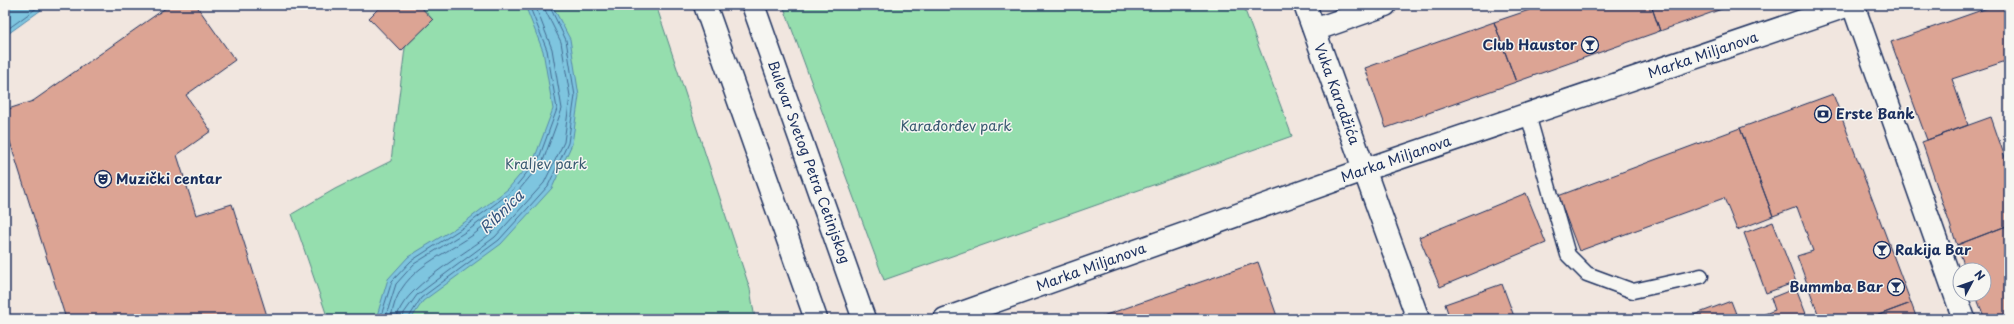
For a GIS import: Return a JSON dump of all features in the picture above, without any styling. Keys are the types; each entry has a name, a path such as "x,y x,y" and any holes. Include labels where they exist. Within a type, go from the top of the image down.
{"main road":[{"path":"705,5 816,319"},
{"name":"Bulevar Svetog Petra Cetinjskog","path":"753,5 864,319"},
{"name":"Vuka Karadžića","path":"1305,5 1418,319"},
{"path":"1314,30 1385,5"},
{"name":"Marka Miljanova","path":"945,319 1364,170 1849,5"},
{"path":"1853,5 1964,319"}],"lane":[{"path":"1528,115 1568,256 1587,274 1633,291 1700,276"}],"green space":[{"name":"Kraljev park","path":"389,5 656,5 750,289 755,319 328,319 292,214 335,189 391,161 406,40"},
{"name":"Karađorđev park","path":"783,5 1243,5 1292,136 884,280"}],"water":[{"path":"5,5 48,5 5,36"},
{"name":"Ribnica","path":"525,5 552,5 570,39 579,96 572,144 552,188 501,244 423,301 411,319 376,319 388,279 408,257 465,222 508,189 535,157 553,109 543,51"}],"building":[{"name":"Muzički centar","path":"170,5 196,5 235,60 186,95 211,131 177,155 196,215 232,204 268,319 66,319 5,126 5,110 33,101"},
{"path":"382,5 419,5 433,20 401,51 369,18"},
{"path":"1544,5 1651,5 1660,31 1516,82 1494,22"},
{"path":"1651,5 1733,5 1660,31"},
{"path":"1996,5 2009,5 2009,60 1952,79 1968,125 1927,140 1891,42"},
{"path":"1494,22 1516,82 1386,128 1365,68"},
{"path":"1833,94 1911,303 1868,319 1820,319 1797,256 1813,251 1797,207 1773,216 1740,128"},
{"path":"1991,117 2009,169 2009,225 1957,245 1922,142"},
{"path":"1740,128 1773,216 1737,230 1724,198 1579,251 1558,196"},
{"path":"1526,193 1546,243 1440,287 1419,237"},
{"path":"1773,222 1796,282 1766,293 1744,233"},
{"path":"2009,225 2009,319 1985,319 1978,302 1992,302 1992,262 1963,262 1957,245"},
{"path":"1258,262 1278,319 1094,319"},
{"path":"1502,284 1515,319 1450,319 1445,304"},
{"path":"1796,288 1808,319 1752,319 1775,310 1771,298"},
{"path":"1731,301 1738,319 1683,319"},
{"path":"1911,303 1917,319 1868,319"}],"place":[{"name":"Club Haustor","path":"1590,45"},
{"name":"Erste Bank","path":"1823,114"},
{"name":"Muzički centar","path":"103,179"},
{"name":"Rakija Bar","path":"1882,250"},
{"name":"Bummba Bar","path":"1896,287"}]}
